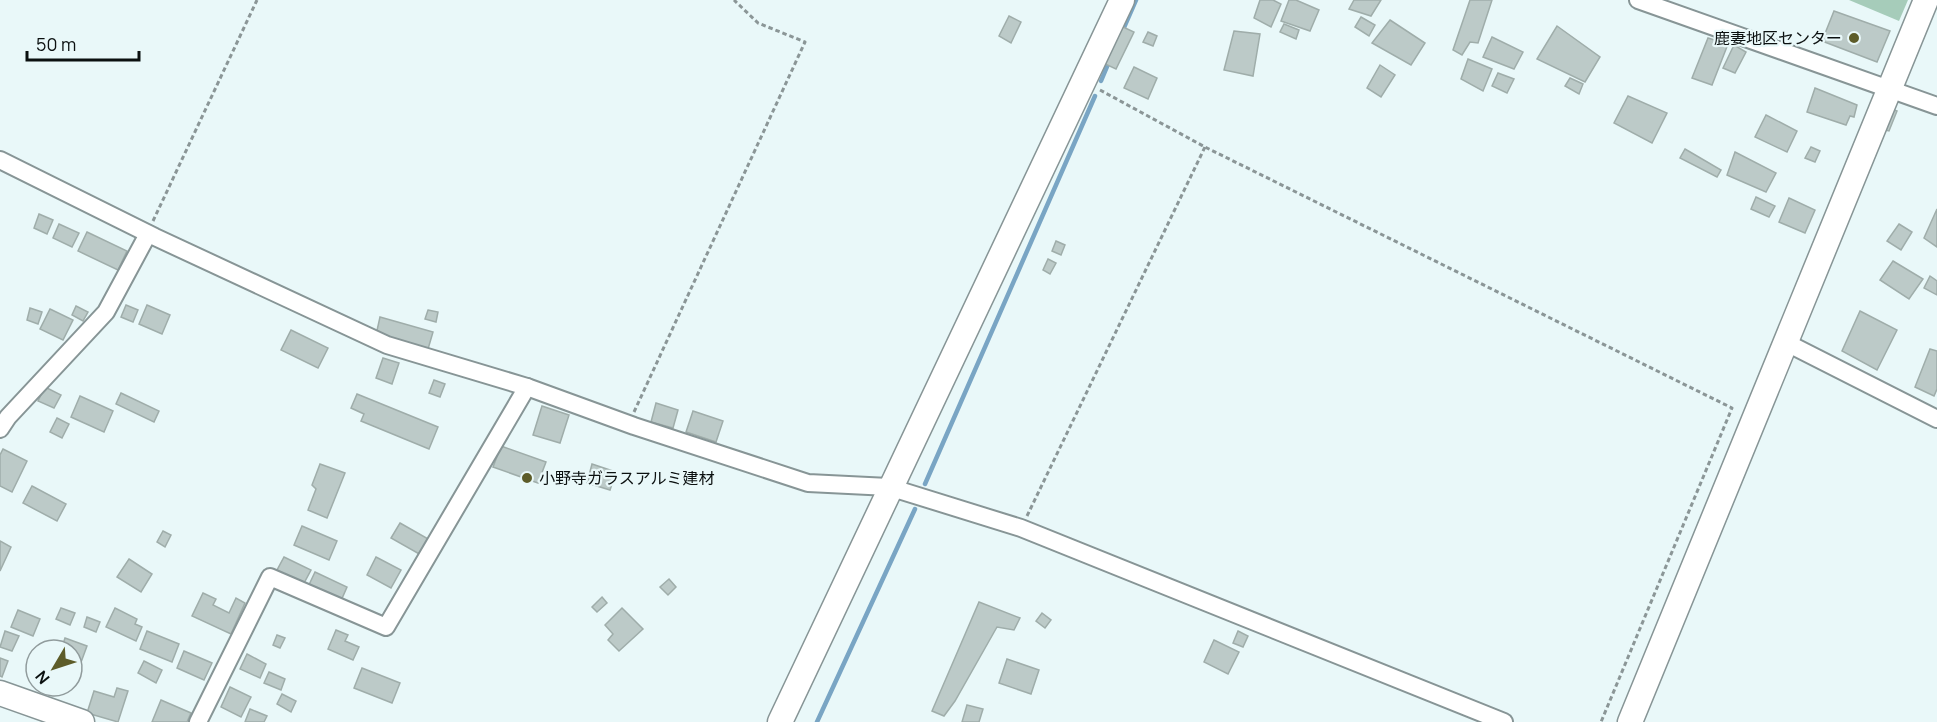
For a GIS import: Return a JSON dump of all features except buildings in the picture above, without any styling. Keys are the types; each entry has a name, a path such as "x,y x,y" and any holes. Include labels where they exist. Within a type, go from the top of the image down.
{"street":[{"path":"780,722 889,487 1122,0"},
{"path":"1638,0 1937,106"},
{"path":"1630,722 1926,0"},
{"path":"0,160 147,234 387,345 527,387 628,424 808,483 889,487 1021,528 1504,722"},
{"path":"0,429 14,410 106,312 147,234"},
{"path":"1785,342 1937,419"},
{"path":"198,722 270,578 386,627 527,387"},
{"path":"0,693 82,722"}],"path":[{"path":"147,234 257,0"},
{"path":"628,424 805,42 758,23 734,0"},
{"path":"1084,81 1205,147 1732,408 1601,722"},
{"path":"1021,528 1205,147"}],"green space":[{"path":"1849,0 1908,0 1899,21"}],"waterway":[{"path":"1122,32 1136,0"},
{"path":"1101,81 1109,62"},
{"path":"925,484 1095,96"},
{"path":"817,722 915,509"}],"place":[{"name":"鹿妻地区センター","path":"1854,38"},
{"name":"小野寺ガラスアルミ建材","path":"527,478"}]}
